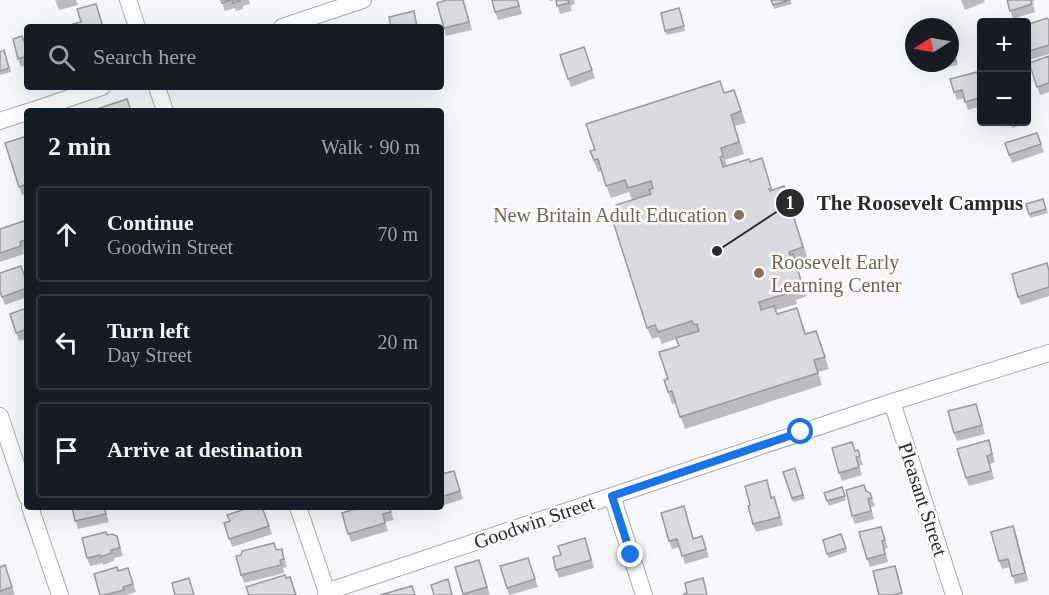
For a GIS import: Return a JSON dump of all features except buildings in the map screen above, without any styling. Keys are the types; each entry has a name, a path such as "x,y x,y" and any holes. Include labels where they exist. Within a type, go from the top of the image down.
{"street":[{"path":"128,0 136,24"},
{"path":"291,24 363,0"},
{"path":"41,108 93,90"},
{"path":"158,90 164,108"},
{"path":"0,122 24,114"},
{"name":"Goodwin Street","path":"327,593 892,402 1049,353"},
{"name":"Pleasant Street","path":"892,402 954,595"},
{"path":"0,416 24,488"},
{"path":"612,496 644,595"},
{"path":"31,510 60,595"},
{"path":"299,510 327,593"}],"place":[{"name":"New Britain Adult Education","path":"739,215"},
{"name":"The Roosevelt Campus","path":"717,251"},
{"name":"Roosevelt Early Learning Center","path":"759,273"}],"route":[{"path":"631,555 612,496 801,432"}]}
